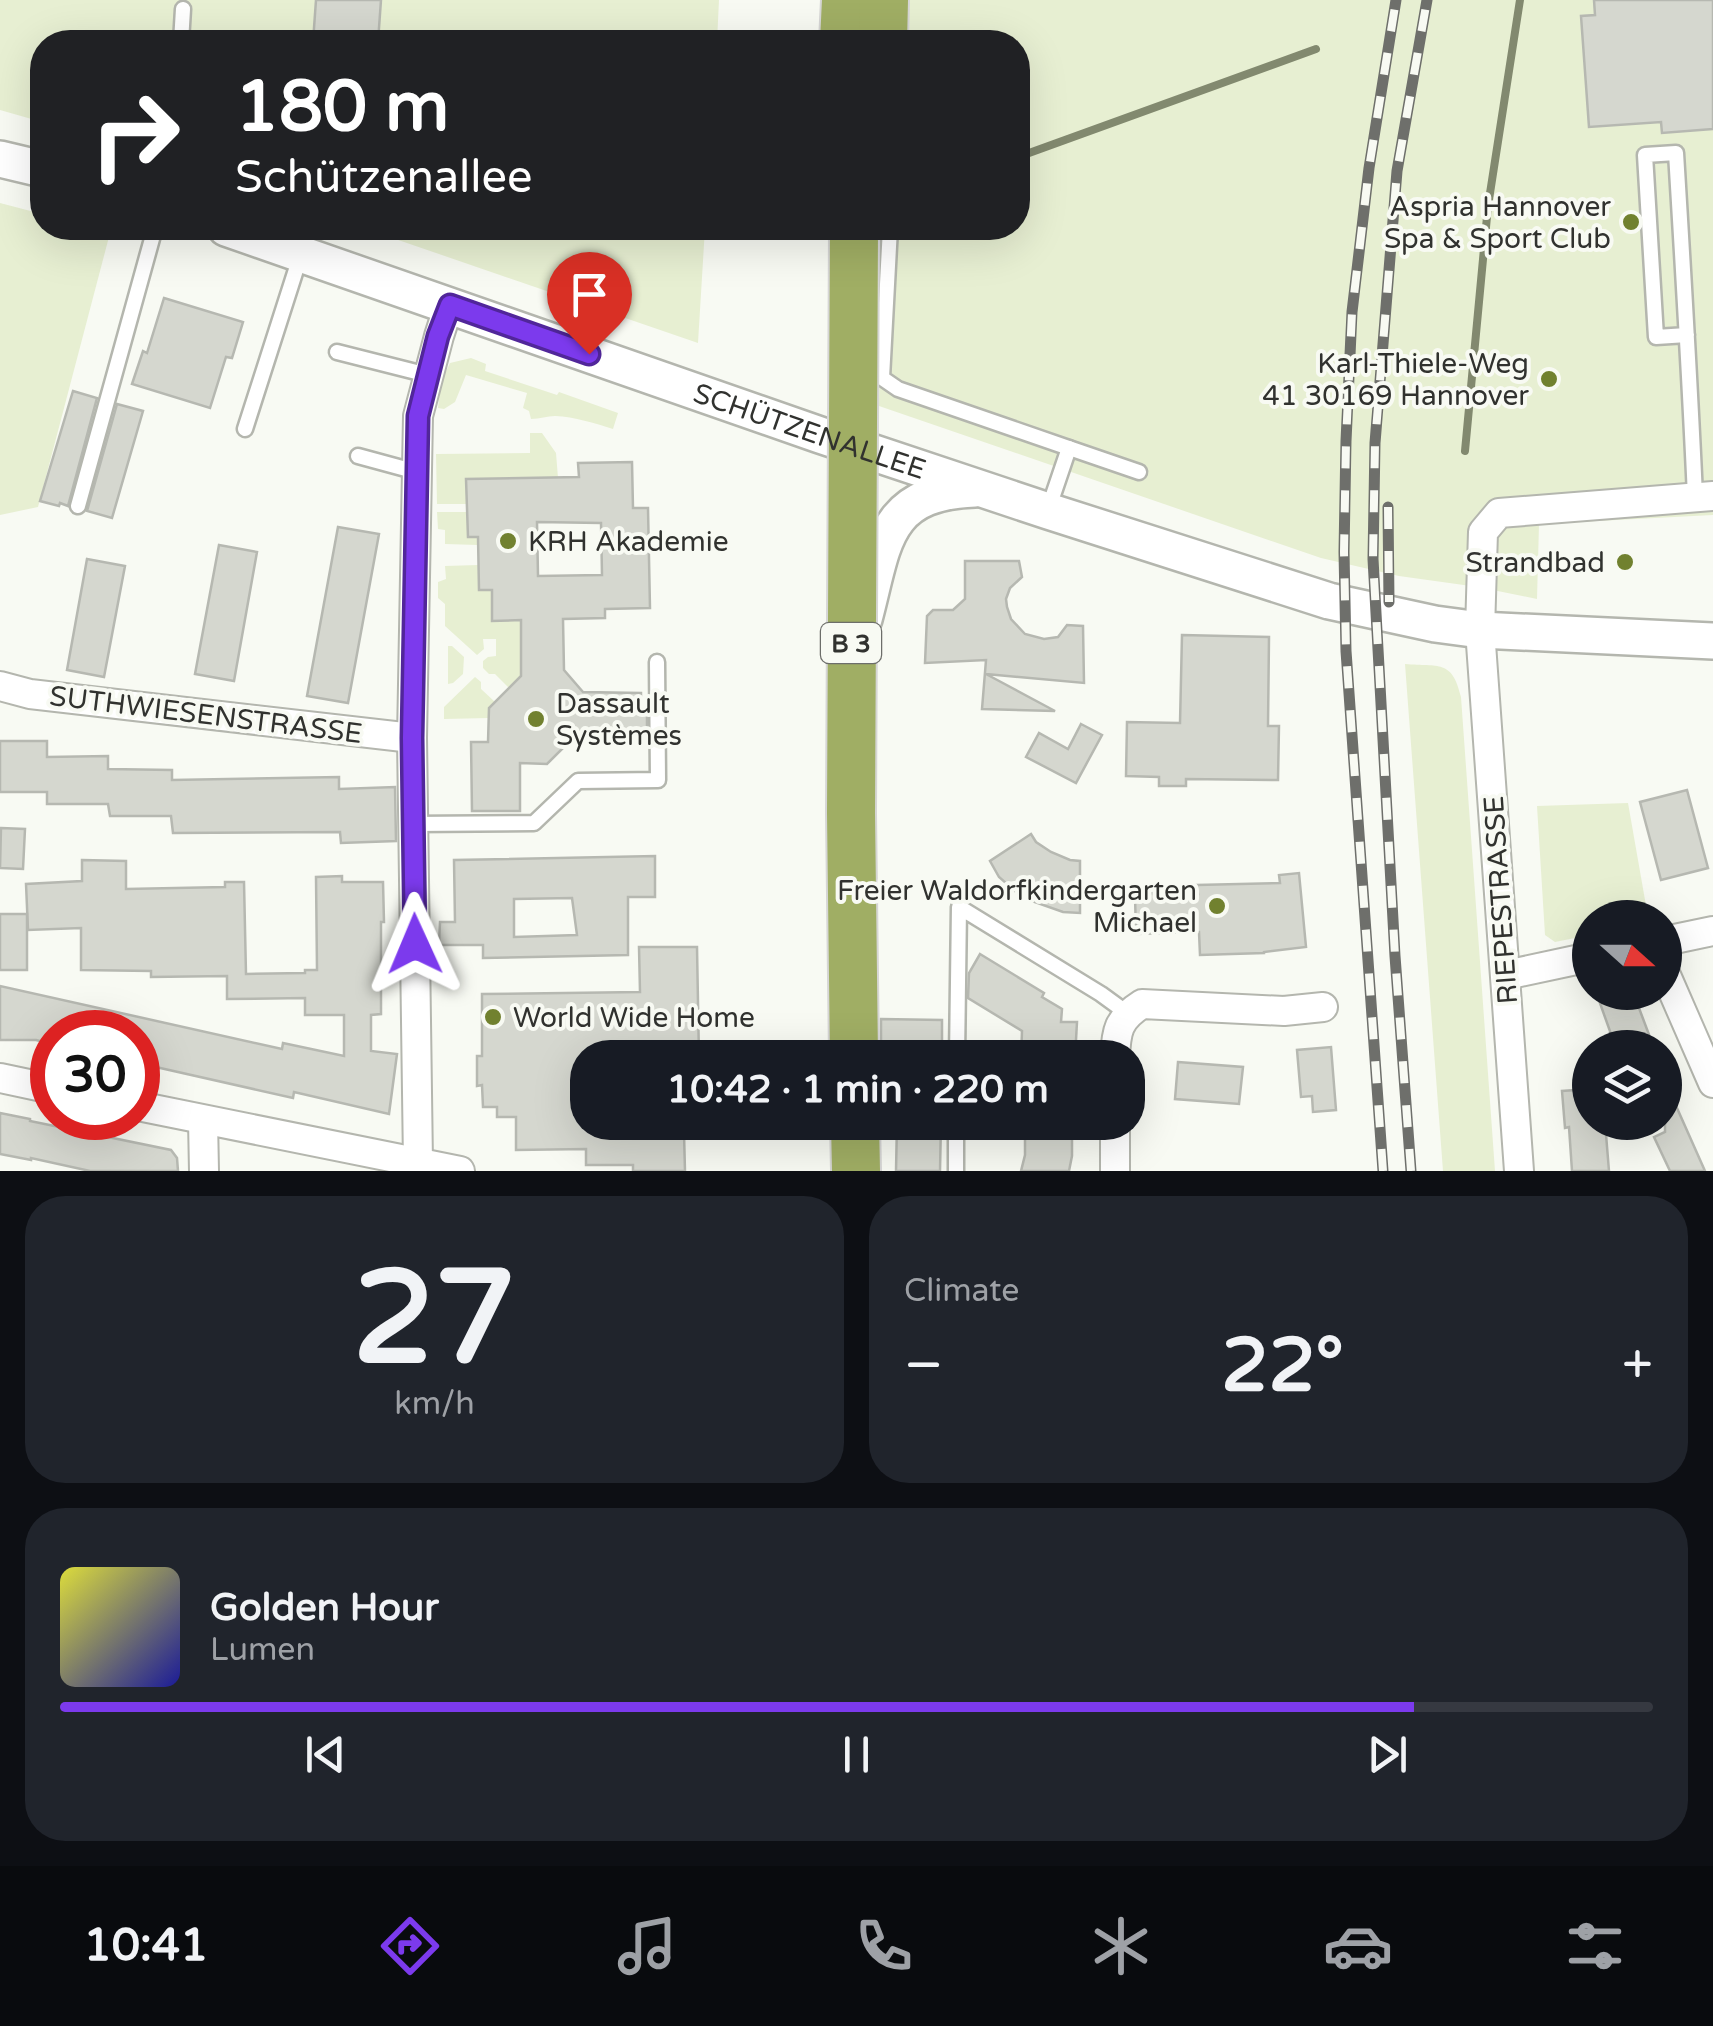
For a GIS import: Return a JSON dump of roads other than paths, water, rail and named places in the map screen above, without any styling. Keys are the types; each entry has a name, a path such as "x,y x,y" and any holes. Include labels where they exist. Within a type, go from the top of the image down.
{"highway":[{"path":"845,30 846,0"},
{"path":"859,30 860,0"},
{"path":"883,30 884,0"},
{"name":"B 3","path":"840,240 840,1040"},
{"name":"B 3","path":"854,240 850,813 854,1040"},
{"path":"849,445 850,377 871,314 876,240"},
{"path":"841,1140 842,1171"},
{"path":"855,1140 856,1171"}],"street":[{"path":"0,159 30,166"},
{"name":"SCHÜTZENALLEE","path":"261,240 849,445 1329,601 1395,617 1480,630 1713,640"},
{"path":"418,1163 412,738 418,416 450,305"},
{"path":"844,692 888,533 908,507 920,500 956,489 981,488"},
{"name":"RIEPESTRASSE","path":"1519,1171 1480,630 1483,532 1499,512 1704,497"},
{"name":"SUTHWIESENSTRASSE","path":"0,686 30,694 412,738"},
{"path":"1682,937 1713,931"},
{"path":"1506,976 1572,962"},
{"path":"1116,1040 1127,1014 1142,1004 1284,1012 1323,1007"},
{"path":"1681,1010 1713,1084"},
{"path":"0,1078 30,1084"},
{"path":"160,1111 460,1171"},
{"path":"203,1120 204,1171"},
{"path":"1115,1140 1115,1171"}],"lane":[{"path":"182,30 183,9"},
{"path":"1687,335 1656,337 1645,155 1676,153 1687,335 1704,497"},
{"path":"78,506 152,240"},
{"path":"889,240 882,378 898,389 1139,472"},
{"path":"246,428 301,254"},
{"path":"337,352 428,376"},
{"path":"1048,511 1069,448"},
{"path":"358,456 417,472"},
{"path":"414,824 534,823 578,781 658,780 657,662"},
{"path":"957,1040 959,907 1127,1014"},
{"path":"956,1140 956,1171"}],"waterway":[{"path":"1465,451 1488,206 1520,0"},
{"path":"1030,153 1316,49"}],"railway":[{"path":"1383,1171 1346,651 1344,552 1352,312 1369,168 1396,0"},
{"path":"1411,1171 1373,559 1375,443 1397,171 1427,0"},
{"path":"1388,507 1389,602"}],"place":[{"name":"Aspria Hannover Spa & Sport Club","path":"1631,222"},
{"name":"Karl-Thiele-Weg 41 30169 Hannover","path":"1549,379"},
{"name":"KRH Akademie","path":"508,541"},
{"name":"Strandbad","path":"1625,562"},
{"name":"Dassault Systèmes","path":"536,719"},
{"name":"Freier Waldorfkindergarten Michael","path":"1217,906"},
{"name":"World Wide Home","path":"493,1017"}]}
